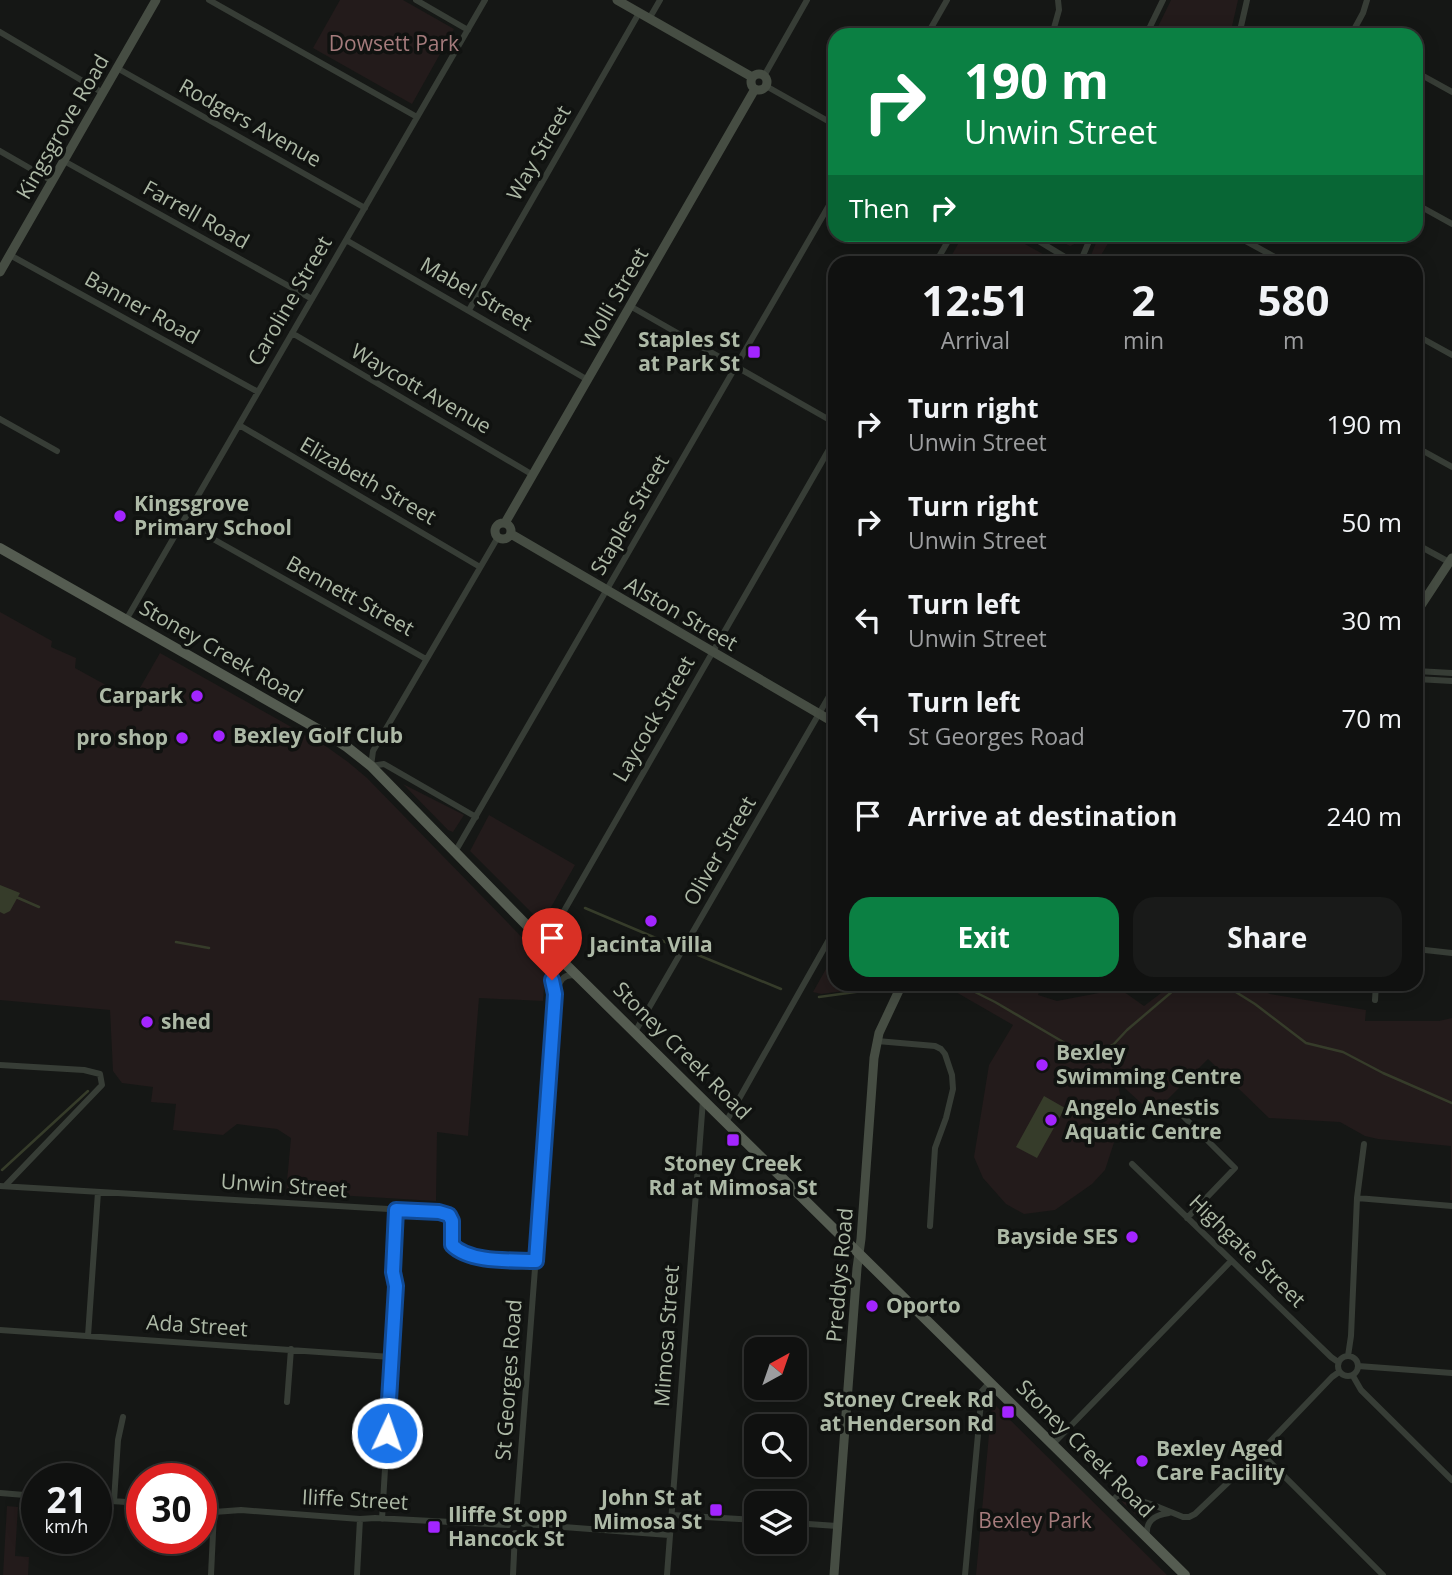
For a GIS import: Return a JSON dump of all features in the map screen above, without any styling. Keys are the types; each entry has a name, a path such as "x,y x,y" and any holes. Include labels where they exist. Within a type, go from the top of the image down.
{"main road":[{"name":"Stoney Creek Road","path":"0,548 330,736 371,766 549,948 1185,1575"}],"street":[{"name":"Kingsgrove Road","path":"0,272 156,0"},
{"path":"209,0 417,117"},
{"path":"416,0 468,30"},
{"name":"Caroline Street","path":"126,620 485,0"},
{"path":"617,0 752,77"},
{"path":"649,19 660,0"},
{"path":"752,77 751,84 755,89 763,89 807,0"},
{"path":"931,28 947,0"},
{"path":"1054,28 1059,10 1058,0"},
{"path":"1149,28 1163,0"},
{"path":"1241,28 1247,0"},
{"path":"1355,28 1367,0"},
{"name":"Way Street","path":"469,310 639,13"},
{"path":"0,32 103,93"},
{"name":"Rodgers Avenue","path":"117,68 365,208"},
{"path":"752,77 759,74 765,81 828,121"},
{"path":"1423,76 1452,92"},
{"name":"Wolli Street","path":"505,523 755,89"},
{"path":"0,151 52,181"},
{"name":"Farrell Road","path":"64,162 312,299"},
{"name":"Staples Street","path":"455,852 828,207"},
{"path":"1423,208 1452,224"},
{"name":"Mabel Street","path":"346,240 588,380"},
{"path":"1040,242 1062,256"},
{"path":"1248,242 1273,256"},
{"name":"Banner Road","path":"10,255 258,392"},
{"path":"630,306 828,419"},
{"name":"Waycott Avenue","path":"292,333 533,475"},
{"path":"1423,339 1452,355"},
{"path":"0,419 57,451"},
{"name":"Elizabeth Street","path":"239,425 480,567"},
{"name":"Laycock Street","path":"549,948 828,451"},
{"path":"1423,451 1452,467"},
{"name":"Bennett Street","path":"183,522 426,659"},
{"path":"505,523 510,526 511,534 505,539 495,533 496,527 505,523"},
{"name":"Alston Street","path":"511,534 828,719"},
{"path":"476,817 384,764 371,766 373,751 498,537"},
{"path":"1423,547 1450,560 1423,602"},
{"path":"1423,671 1452,673"},
{"path":"1423,679 1452,681"},
{"name":"Oliver Street","path":"635,1032 828,698"},
{"path":"726,1122 828,941"},
{"name":"St Georges Road","path":"516,1517 555,994 549,948"},
{"path":"1423,950 1452,953"},
{"path":"555,994 561,979 570,974 579,977"},
{"name":"Preddys Road","path":"834,1575 877,1041 898,991"},
{"path":"1375,1000 1376,991"},
{"path":"877,1041 935,1046 943,1051 950,1067 953,1094 935,1148 930,1227"},
{"path":"0,1065 92,1072 100,1074 102,1085 3,1186"},
{"name":"Mimosa Street","path":"667,1575 704,1100"},
{"path":"1171,1104 1235,1168 1187,1218"},
{"path":"1348,1356 1357,1198 1364,1144"},
{"name":"Highgate Street","path":"1132,1164 1339,1362"},
{"name":"Unwin Street","path":"3,1186 439,1212 449,1215 452,1221 452,1245 460,1252 480,1258 536,1261"},
{"path":"88,1336 98,1192"},
{"path":"1357,1198 1452,1206"},
{"path":"382,1519 396,1286 393,1272 396,1210"},
{"path":"1053,1444 1231,1261"},
{"name":"Ada Street","path":"0,1330 391,1357"},
{"path":"287,1402 291,1349"},
{"path":"1348,1356 1355,1359 1358,1366 1353,1376 1346,1377 1339,1372 1341,1359 1348,1356"},
{"path":"1358,1366 1452,1373"},
{"path":"1111,1502 1117,1496 1123,1495 1186,1517 1195,1514 1339,1372"},
{"path":"1353,1376 1361,1391 1452,1480"},
{"path":"965,1575 982,1391 990,1382"},
{"path":"123,1417 118,1440 114,1502 126,1502"},
{"path":"1260,1452 1383,1575"},
{"path":"0,1493 21,1495"},
{"name":"Iliffe Street","path":"217,1512 241,1510 360,1519 508,1525"},
{"path":"1148,1538 1147,1530 1151,1520 1158,1515 1171,1513"},
{"path":"672,1515 744,1519"},
{"path":"516,1517 524,1524 522,1531 515,1533 511,1532 508,1525 516,1517"},
{"path":"357,1575 360,1519"},
{"path":"524,1524 669,1535"},
{"path":"807,1524 837,1526"},
{"path":"513,1575 515,1533"},
{"path":"211,1575 212,1554"}],"green space":[{"name":"Dowsett Park","path":"340,0 403,0 454,29 412,104 313,48"},
{"path":"1171,0 1238,0 1232,28 1157,28"},
{"path":"959,242 1021,242 1046,256 951,256"},
{"path":"1062,242 1079,242 1070,246"},
{"path":"1096,242 1109,242 1101,256 1091,256"},
{"path":"0,612 52,641 51,647 76,658 75,668 133,700 160,653 327,747 367,778 546,962 543,1001 479,998 468,1136 437,1132 436,1201 286,1192 291,1138 277,1129 237,1124 223,1135 173,1130 176,1104 151,1102 153,1087 122,1083 113,1071 110,1010 0,1000"},
{"path":"403,784 464,815 453,832 448,830"},
{"path":"489,815 575,865 542,923 470,851"},
{"path":"828,965 828,991 845,991 821,994 813,992"},
{"path":"954,991 1039,991 1038,995 1057,1001 1123,991 1144,1006 1164,991 1263,991 1366,1010 1365,1021 1439,1021 1452,1018 1452,1200 1451,1146 1378,1139 1365,1136 1340,1122 1269,1118 1208,1059 1153,1114 1117,1081 1124,1112 1105,1170 1092,1184 1055,1210 1024,1214 1006,1204 983,1178 974,1157 989,1065 1013,1025"},
{"name":"Bexley Park","path":"992,1402 1167,1575 976,1575"},
{"path":"1125,1499 1154,1510 1143,1521 1123,1503"},
{"path":"7,1506 18,1507 15,1556 29,1557 28,1575 3,1575"}],"shaded area":[{"path":"0,885 20,893 10,911 4,914 0,912"},
{"path":"1044,1096 1065,1108 1037,1158 1016,1147"}],"waterway":[{"path":"16,897 39,907"},
{"path":"585,908 670,944"},
{"path":"176,942 209,948"},
{"path":"698,955 781,989"},
{"path":"819,997 862,991"},
{"path":"973,991 1082,1053 1097,1052 1113,1045 1173,991"},
{"path":"1234,991 1306,1043 1343,1052 1452,1103"},
{"path":"1098,1059 1107,1048"},
{"path":"2,1170 88,1091"}],"place":[{"name":"Staples St at Park St","path":"754,352"},
{"name":"Kingsgrove Primary School","path":"120,516"},
{"name":"Carpark","path":"197,696"},
{"name":"Bexley Golf Club","path":"219,736"},
{"name":"pro shop","path":"182,738"},
{"name":"Jacinta Villa","path":"651,921"},
{"name":"shed","path":"147,1022"},
{"name":"Bexley Swimming Centre","path":"1042,1065"},
{"name":"Angelo Anestis Aquatic Centre","path":"1051,1120"},
{"name":"Stoney Creek Rd at Mimosa St","path":"733,1140"},
{"name":"Bayside SES","path":"1132,1237"},
{"name":"Oporto","path":"872,1306"},
{"name":"Stoney Creek Rd at Henderson Rd","path":"1008,1412"},
{"name":"Bexley Aged Care Facility","path":"1142,1461"},
{"name":"John St at Mimosa St","path":"716,1510"},
{"name":"Iliffe St opp Hancock St","path":"434,1527"}],"route":[{"path":"387,1433 396,1286 393,1272 396,1210 449,1215 452,1221 452,1245 460,1252 480,1258 536,1261 555,994 552,980"}]}
